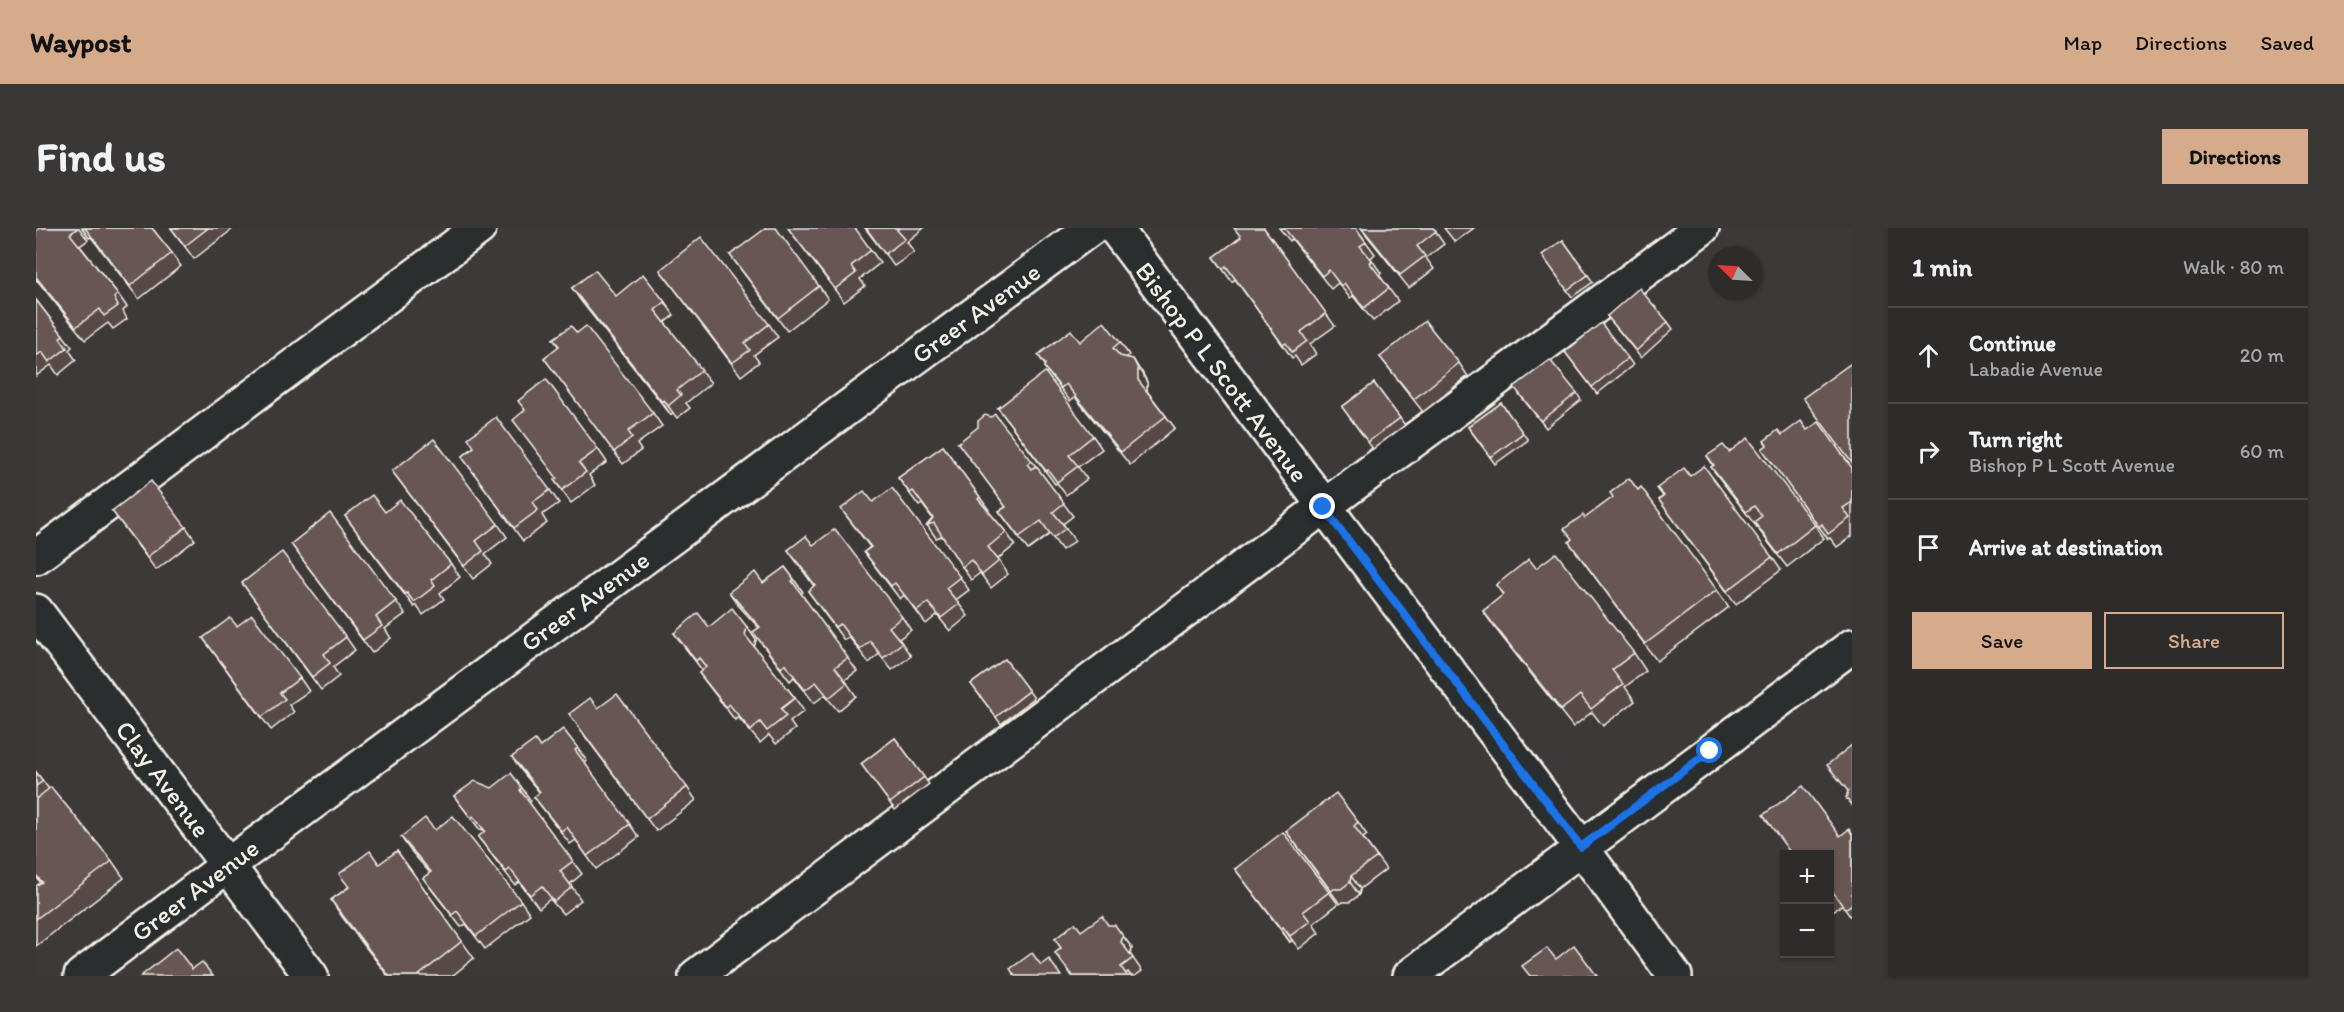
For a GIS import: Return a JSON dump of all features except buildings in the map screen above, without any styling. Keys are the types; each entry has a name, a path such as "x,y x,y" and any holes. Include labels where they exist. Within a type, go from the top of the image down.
{"street":[{"path":"36,557 479,228"},
{"name":"Greer Avenue","path":"81,976 1091,228"},
{"name":"Bishop P L Scott Avenue","path":"1115,228 1581,847 1675,976"},
{"path":"696,976 1323,507 1702,228"},
{"name":"Clay Avenue","path":"36,611 311,976"},
{"path":"1410,976 1852,646"}],"route":[{"path":"1323,507 1581,847 1710,751"}]}
